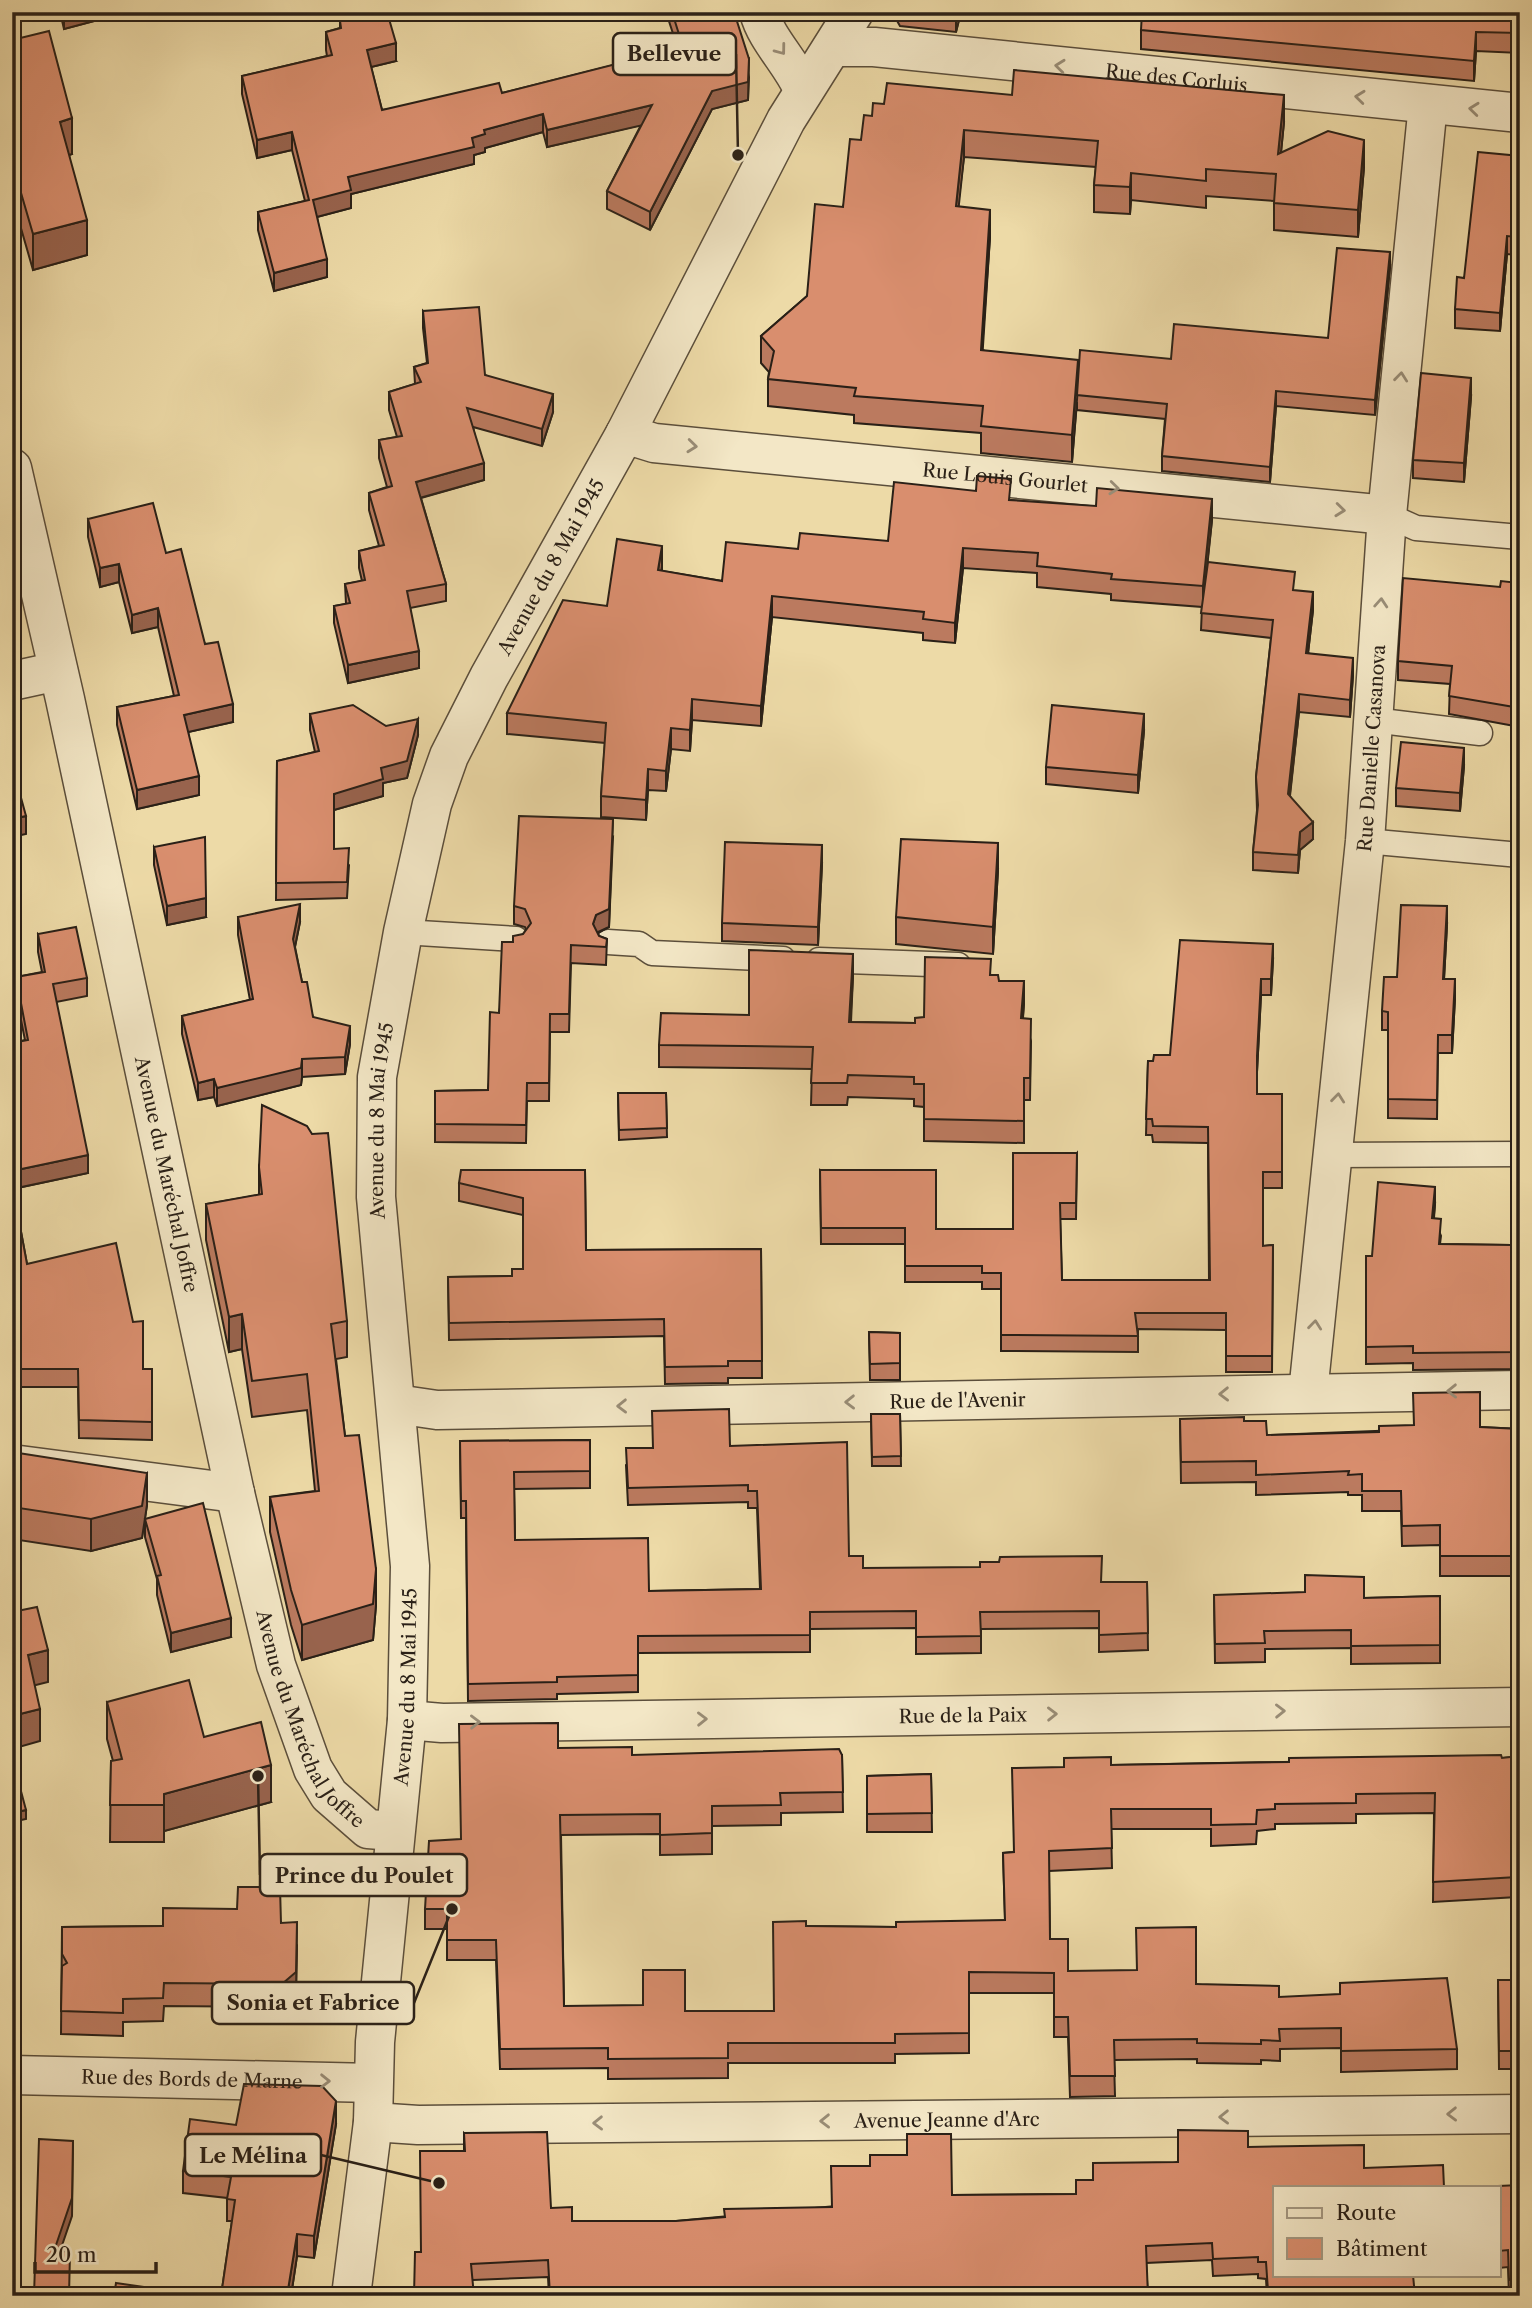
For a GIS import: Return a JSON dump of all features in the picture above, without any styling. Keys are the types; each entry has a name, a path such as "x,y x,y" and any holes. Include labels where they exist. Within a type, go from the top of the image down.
{"street":[{"path":"759,12 762,23 792,64 803,89"},
{"name":"Avenue du 8 Mai 1945","path":"351,2296 373,2122 373,2083 394,1831 407,1720 410,1566 376,1197 377,1077 403,932 432,804 449,756 489,677 625,434 803,89 854,12"},
{"name":"Rue des Corluis","path":"833,47 874,47 1520,113"},
{"name":"Rue Danielle Casanova","path":"1308,1393 1365,841 1387,515 1428,104"},
{"name":"Rue Louis Gourlet","path":"625,434 654,443 1387,515"},
{"name":"Avenue du Maréchal Joffre","path":"12,468 235,1493 276,1665 313,1769 329,1795 368,1829 394,1831"},
{"path":"12,681 58,671"},
{"name":"Rue de l'Avenir","path":"396,1404 437,1410 1520,1390"},
{"path":"12,1464 235,1493"},
{"name":"Rue de la Paix","path":"407,1720 442,1723 1520,1707"},
{"name":"Rue des Bords de Marne","path":"12,2075 373,2083"},
{"name":"Avenue Jeanne d'Arc","path":"373,2122 418,2125 1520,2114"}],"lane":[{"path":"1387,515 1416,528 1520,537"},
{"path":"1373,720 1480,733"},
{"path":"1365,841 1520,856"},
{"path":"403,932 516,939"},
{"path":"608,942 639,944 652,953 987,967"},
{"path":"1332,1155 1520,1154"}],"building":[{"path":"371,12 387,12 396,43 367,50 382,110 499,83 502,93 683,47 672,12 734,12 749,59 748,82 712,91 650,212 607,191 652,105 547,130 543,114 484,130 485,134 472,138 474,147 348,177 351,190 313,200 327,259 274,273 258,212 309,200 292,132 257,140 242,76 332,55 326,32 341,28 340,21"},
{"path":"929,12 957,12 956,15"},
{"path":"1142,12 1397,12 1472,19 1472,12 1520,12 1520,33 1476,32 1474,61 1141,30"},
{"path":"49,31 72,118 60,122 87,220 33,234 12,162 12,40"},
{"path":"1014,70 1284,95 1278,154 1328,131 1364,140 1358,210 1274,203 1276,174 1206,169 1206,181 1131,173 1130,187 1094,185 1098,141 964,130 956,206 990,210 981,350 1078,360 1072,435 981,426 983,406 854,396 856,388 768,379 774,351 761,336 807,296 815,204 843,207 850,139 861,140 864,115 872,116 873,103 884,104 887,83 1012,95"},
{"path":"1478,152 1520,156 1516,237 1507,236 1500,313 1455,309 1457,277 1464,278"},
{"path":"1337,248 1390,252 1375,400 1276,391 1270,467 1162,456 1167,404 1077,395 1080,350 1171,359 1174,324 1328,338"},
{"path":"479,307 485,375 553,394 542,429 467,408 484,463 416,482 446,584 407,591 419,651 348,665 334,606 350,603 345,584 365,580 359,551 384,545 369,493 392,486 379,440 402,436 389,392 421,382 414,367 428,363 423,311"},
{"path":"1421,373 1471,378 1464,463 1413,460"},
{"path":"977,476 1011,479 1009,500 1096,506 1097,488 1212,499 1203,586 1111,579 1112,574 1037,566 1038,553 963,548 955,623 923,619 924,612 772,596 761,706 692,699 690,730 671,728 666,771 648,769 646,800 601,796 606,723 507,713 563,600 607,606 617,539 662,546 658,570 722,581 726,542 798,549 800,533 888,541 894,482 976,491"},
{"path":"153,503 166,553 181,549 205,644 218,642 233,704 184,715 199,776 137,790 117,707 179,695 158,608 132,615 119,564 100,568 88,519"},
{"path":"1208,562 1295,572 1293,590 1313,592 1306,653 1353,658 1350,700 1299,694 1288,794 1313,822 1300,832 1298,855 1253,852 1258,805 1256,777 1273,620 1201,613"},
{"path":"1519,573 1520,708 1449,696 1452,666 1398,661 1403,578 1500,587 1501,581 1518,583"},
{"path":"353,705 386,726 418,719 407,761 381,768 383,779 334,794 334,849 349,848 347,882 276,883 277,761 319,751 310,714"},
{"path":"1052,705 1144,714 1138,775 1046,767"},
{"path":"1401,742 1464,748 1460,793 1396,788"},
{"path":"12,765 26,816 12,819"},
{"path":"519,816 613,819 609,909 596,915 593,924 599,936 607,939 606,947 571,945 569,1014 550,1014 549,1083 527,1083 526,1125 435,1124 435,1091 488,1090 490,1012 499,1013 502,942 513,942 513,936 523,934 531,923 525,909 514,906"},
{"path":"205,837 206,898 167,906 154,847"},
{"path":"901,839 998,843 993,927 896,917"},
{"path":"725,842 822,845 818,927 722,923"},
{"path":"300,904 293,939 302,982 307,982 313,1017 350,1026 345,1057 302,1059 301,1068 217,1088 214,1079 198,1083 182,1016 253,999 238,917"},
{"path":"1401,905 1447,906 1443,979 1455,979 1452,1035 1438,1035 1437,1100 1388,1099 1388,1012 1382,1011 1384,977 1397,977"},
{"path":"76,927 87,978 53,984 88,1155 12,1171 12,1043 28,1040 16,977 45,972 38,934"},
{"path":"1180,940 1273,944 1271,979 1261,979 1257,1056 1257,1094 1282,1094 1282,1172 1263,1172 1263,1246 1273,1245 1272,1356 1226,1356 1226,1313 1135,1313 1138,1336 1001,1335 1001,1273 982,1273 982,1266 905,1266 905,1228 821,1228 820,1170 936,1170 936,1229 1013,1229 1013,1153 1077,1153 1076,1203 1060,1203 1062,1280 1210,1280 1208,1127 1153,1126 1152,1119 1146,1119 1148,1061 1153,1061 1154,1055 1170,1055"},
{"path":"749,950 853,954 849,1022 915,1023 915,1018 924,1017 925,957 991,959 990,975 998,975 999,981 1024,981 1021,1018 1031,1019 1030,1078 1024,1078 1024,1121 924,1119 924,1084 914,1084 914,1077 848,1075 847,1083 811,1083 813,1047 659,1045 661,1013 749,1015"},
{"path":"618,1093 666,1093 667,1128 619,1130"},
{"path":"262,1105 307,1126 312,1134 328,1133 347,1321 331,1324 345,1436 359,1435 376,1569 373,1604 302,1625 291,1590 270,1497 319,1491 307,1374 252,1381 242,1314 229,1317 206,1204 262,1194 259,1167"},
{"path":"1512,1154 1520,1154 1520,1352 1413,1353 1413,1346 1366,1347 1366,1256 1372,1256 1378,1182 1435,1187 1432,1218 1441,1219 1439,1244 1511,1245"},
{"path":"461,1170 585,1170 586,1250 761,1249 762,1361 728,1361 728,1366 665,1367 664,1319 449,1323 448,1277 512,1276 512,1269 523,1269 523,1198 459,1183"},
{"path":"12,1183 27,1264 116,1243 133,1322 143,1321 143,1369 152,1369 152,1422 79,1420 78,1369 12,1369"},
{"path":"869,1332 900,1333 900,1363 870,1364"},
{"path":"1480,1392 1480,1427 1520,1429 1520,1556 1440,1556 1440,1525 1402,1526 1401,1491 1362,1491 1362,1474 1348,1475 1349,1471 1256,1475 1256,1461 1181,1462 1180,1419 1244,1417 1244,1421 1266,1421 1267,1435 1379,1432 1379,1426 1414,1425 1413,1393"},
{"path":"729,1409 730,1446 847,1442 849,1556 863,1556 863,1568 980,1567 980,1562 999,1562 1000,1557 1102,1556 1101,1582 1147,1582 1148,1633 1099,1635 1099,1611 980,1612 981,1636 916,1637 916,1611 810,1612 810,1635 638,1636 638,1675 557,1677 557,1682 468,1684 466,1501 461,1501 460,1441 590,1440 590,1471 514,1472 515,1540 648,1538 649,1591 761,1589 757,1491 748,1491 748,1485 628,1488 626,1448 653,1448 652,1411"},
{"path":"871,1414 900,1414 901,1456 872,1457"},
{"path":"12,1452 147,1473 142,1506 91,1519 12,1507"},
{"path":"203,1503 231,1618 171,1633 157,1576 161,1575 145,1519"},
{"path":"1305,1575 1364,1577 1364,1598 1440,1596 1440,1645 1351,1646 1351,1630 1264,1631 1265,1643 1215,1644 1214,1595 1305,1592"},
{"path":"37,1607 48,1650 28,1655 40,1709 12,1716 12,1612"},
{"path":"189,1680 204,1737 261,1722 271,1765 164,1794 164,1805 110,1805 111,1761 122,1759 107,1702"},
{"path":"558,1723 558,1748 632,1747 632,1755 839,1749 842,1755 843,1792 780,1793 781,1805 712,1806 712,1833 660,1835 660,1814 560,1815 564,2006 643,2005 643,1970 685,1970 685,2011 774,2011 773,1922 806,1921 806,1926 896,1927 896,1922 1005,1920 1003,1853 1014,1852 1012,1768 1064,1767 1064,1758 1111,1757 1111,1765 1289,1762 1289,1758 1520,1756 1520,1779 1515,1779 1517,1877 1433,1882 1435,1793 1356,1794 1356,1803 1275,1804 1275,1809 1257,1810 1256,1824 1211,1825 1211,1809 1111,1809 1112,1848 1049,1851 1050,1939 1068,1939 1068,1971 1137,1970 1136,1928 1196,1927 1196,1984 1279,1986 1279,1997 1340,1994 1340,1983 1447,1978 1457,2049 1341,2051 1341,2028 1279,2029 1280,2041 1261,2040 1261,2044 1197,2043 1197,2039 1114,2040 1115,2076 1070,2076 1068,2017 1054,2017 1054,1973 969,1972 969,2033 895,2034 895,2043 728,2043 728,2058 608,2059 608,2048 500,2049 496,1940 447,1940 447,1909 425,1909 429,1841 461,1839 459,1724"},
{"path":"931,1774 932,1813 867,1814 867,1776"},
{"path":"18,1780 26,1810 12,1813 12,1781"},
{"path":"238,1887 280,1887 281,1923 297,1922 296,1972 282,1984 164,1983 163,1998 123,1999 123,2013 61,2011 62,1966 67,1963 62,1954 62,1927 163,1926 163,1908 237,1909"},
{"path":"1498,1980 1520,1980 1520,2051 1499,2051"},
{"path":"244,2084 322,2086 336,2101 314,2236 297,2234 287,2296 221,2296 235,2200 227,2199 231,2177 183,2171 190,2119 236,2125"},
{"path":"1178,2130 1248,2131 1248,2147 1364,2145 1364,2168 1443,2165 1444,2186 1273,2186 1273,2276 1413,2276 1415,2296 1305,2296 1304,2289 1268,2291 1266,2262 1258,2262 1258,2257 1213,2259 1212,2243 1146,2246 1148,2296 749,2296 749,2289 658,2296 550,2296 548,2260 471,2264 474,2296 414,2296 415,2252 421,2252 420,2151 465,2151 464,2133 547,2132 551,2208 572,2207 572,2221 676,2221 725,2217 724,2209 832,2207 831,2166 870,2166 870,2155 907,2155 907,2134 951,2134 952,2195 1076,2194 1076,2180 1093,2180 1093,2163 1178,2162"},
{"path":"39,2139 73,2141 72,2198 55,2248 70,2253 69,2296 34,2296"},
{"path":"1520,2185 1520,2279 1509,2280 1508,2250 1500,2251 1500,2186 1498,2186"},
{"path":"116,2283 207,2296 114,2296"}],"place":[{"name":"Bellevue","path":"738,155"},
{"name":"Prince du Poulet","path":"258,1776"},
{"name":"Sonia et Fabrice","path":"452,1909"},
{"name":"Le Mélina","path":"439,2183"}]}
